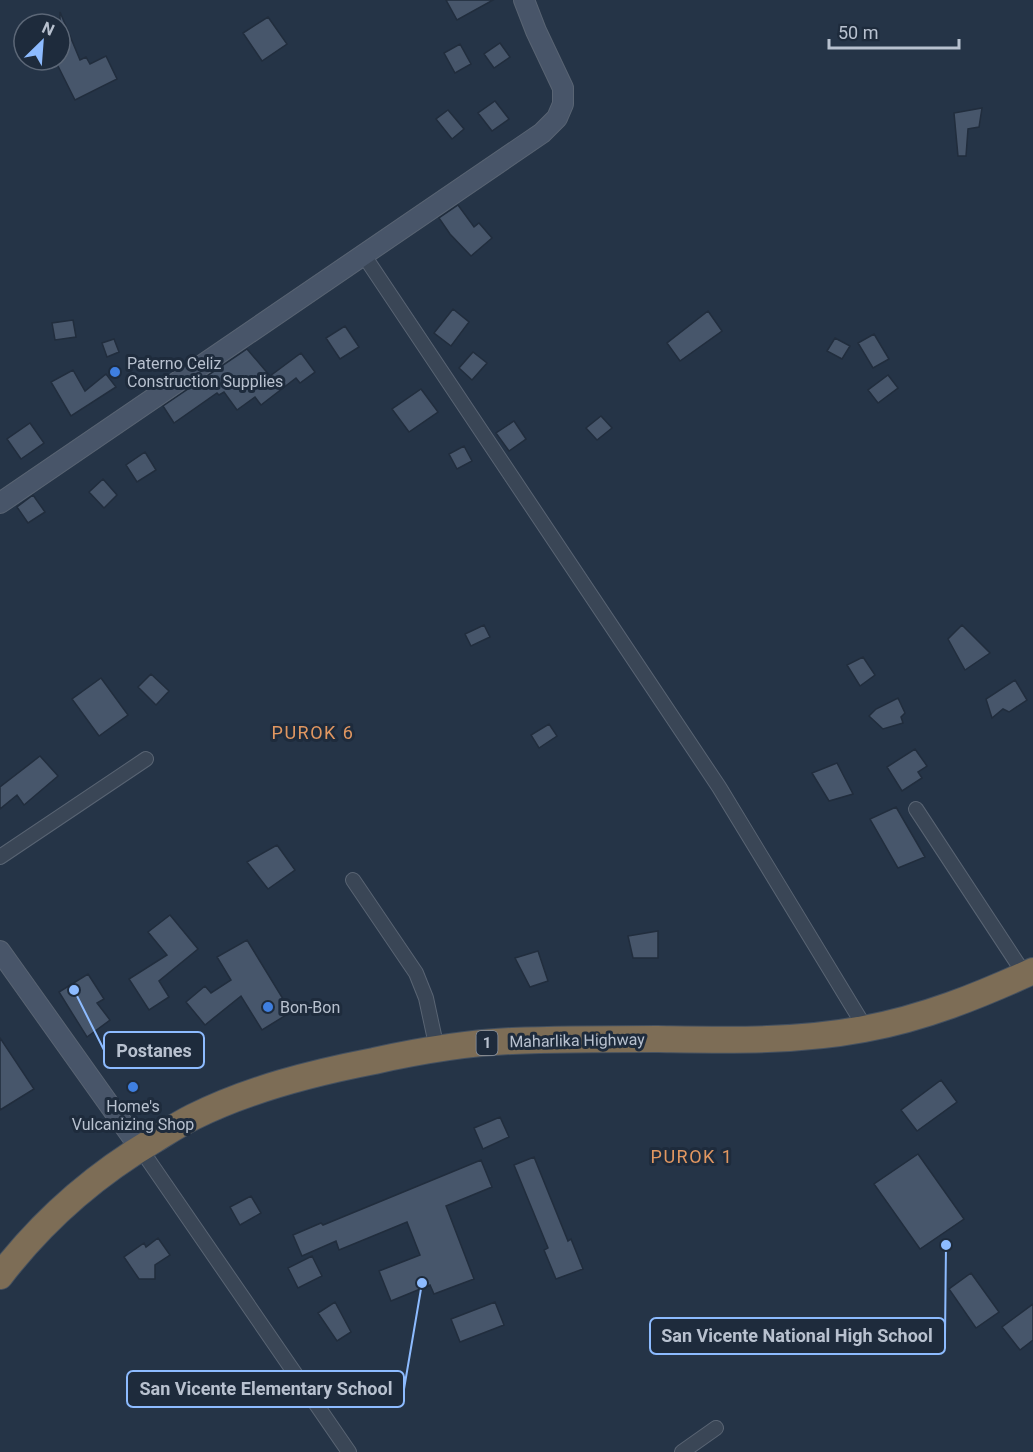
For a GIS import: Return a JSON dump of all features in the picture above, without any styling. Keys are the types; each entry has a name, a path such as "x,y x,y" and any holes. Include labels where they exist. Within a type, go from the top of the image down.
{"highway":[{"name":"Maharlika Highway","path":"0,1276 57,1211 96,1177 192,1117 298,1078 437,1049 509,1041 656,1039 751,1041 812,1037 866,1029 928,1013 977,997 1029,973"}],"street":[{"path":"0,503 542,133 556,118 563,104 563,88 524,0"},
{"path":"363,254 720,787 866,1029"},
{"path":"0,857 146,759"},
{"path":"916,808 1029,973"},
{"path":"353,880 416,973 426,998 437,1049"},
{"path":"0,951 141,1148 349,1452"},
{"path":"682,1452 716,1428"}],"building":[{"path":"446,0 493,0 457,20"},
{"path":"268,17 287,44 262,61 243,33"},
{"path":"72,41 80,60 86,57 90,64 106,56 117,79 75,100 61,72 72,72"},
{"path":"500,43 510,57 494,68 484,54"},
{"path":"460,44 471,64 455,73 444,53"},
{"path":"495,101 509,119 492,131 478,113"},
{"path":"982,108 979,127 968,129 966,156 958,156 954,113"},
{"path":"448,110 464,129 452,139 436,119"},
{"path":"458,205 474,227 479,223 492,238 471,256 450,234 439,218"},
{"path":"453,309 469,322 451,346 434,333"},
{"path":"708,311 722,331 680,361 667,343"},
{"path":"73,320 76,337 55,340 52,323"},
{"path":"345,326 359,347 340,359 326,338"},
{"path":"874,334 889,359 873,368 858,343"},
{"path":"835,338 850,346 842,359 827,351"},
{"path":"114,339 119,352 107,357 102,343"},
{"path":"247,349 270,376 301,353 315,372 300,383 296,378 261,405 255,397 237,410 224,392 219,395 217,393 174,423 163,406"},
{"path":"473,352 487,363 472,380 459,368"},
{"path":"73,370 85,391 106,374 116,387 71,416 51,382"},
{"path":"888,375 898,388 878,403 868,390"},
{"path":"421,389 438,412 409,432 392,409"},
{"path":"601,416 612,428 597,440 586,428"},
{"path":"514,421 526,439 509,451 496,433"},
{"path":"30,423 44,443 21,459 7,439"},
{"path":"464,446 472,461 457,469 449,454"},
{"path":"145,452 156,470 137,482 126,465"},
{"path":"103,479 117,495 104,508 89,492"},
{"path":"33,495 45,512 28,523 17,507"},
{"path":"484,625 490,637 471,646 465,634"},
{"path":"962,625 990,653 965,670 948,639"},
{"path":"863,657 875,675 860,686 847,665"},
{"path":"151,674 169,691 156,705 138,687"},
{"path":"101,678 128,715 99,736 72,699"},
{"path":"1015,680 1027,700 1009,712 1003,709 992,718 986,699"},
{"path":"898,698 905,713 901,717 903,723 883,729 869,716 876,709"},
{"path":"549,724 557,736 539,748 531,735"},
{"path":"915,749 927,766 918,772 922,778 902,791 887,767"},
{"path":"40,756 58,776 24,805 17,795 0,809 0,787"},
{"path":"837,763 853,794 829,801 812,773"},
{"path":"896,807 925,857 898,868 870,819"},
{"path":"277,845 295,870 268,889 247,862"},
{"path":"170,915 198,949 159,981 169,997 149,1010 129,979 167,955 148,932"},
{"path":"658,931 658,958 633,958 628,936"},
{"path":"247,940 291,1012 262,1030 241,996 205,1025 186,1002 205,986 211,993 231,980 217,957"},
{"path":"538,951 548,981 530,987 515,958"},
{"path":"88,974 104,999 97,1003 110,1020 87,1037 59,992"},
{"path":"0,1038 34,1089 0,1110"},
{"path":"941,1080 957,1102 917,1131 901,1110"},
{"path":"500,1117 509,1137 483,1149 474,1128"},
{"path":"918,1154 964,1219 920,1249 874,1184"},
{"path":"534,1157 568,1241 571,1239 583,1269 556,1279 544,1250 548,1248 514,1165"},
{"path":"481,1160 492,1187 446,1206 474,1279 434,1294 430,1285 391,1301 379,1271 420,1255 407,1222 339,1250 336,1241 302,1256 293,1235 321,1223 323,1225"},
{"path":"251,1196 261,1213 240,1225 230,1207"},
{"path":"158,1238 170,1255 155,1265 155,1279 139,1279 124,1257 144,1243 146,1247"},
{"path":"312,1256 322,1276 298,1288 288,1268"},
{"path":"971,1273 999,1312 976,1328 949,1289"},
{"path":"335,1302 351,1332 337,1341 318,1313"},
{"path":"495,1302 504,1325 460,1342 451,1319"},
{"path":"1033,1304 1033,1340 1020,1350 1002,1327"}],"place":[{"name":"Paterno Celiz Construction Supplies","path":"115,372"},
{"name":"Postanes","path":"74,990"},
{"name":"Bon-Bon","path":"268,1007"},
{"name":"Home's Vulcanizing Shop","path":"133,1087"},
{"name":"San Vicente National High School","path":"946,1245"},
{"name":"San Vicente Elementary School","path":"422,1283"}],"district":[{"name":"PUROK 6","path":"313,733"},
{"name":"PUROK 1","path":"692,1157"}]}
